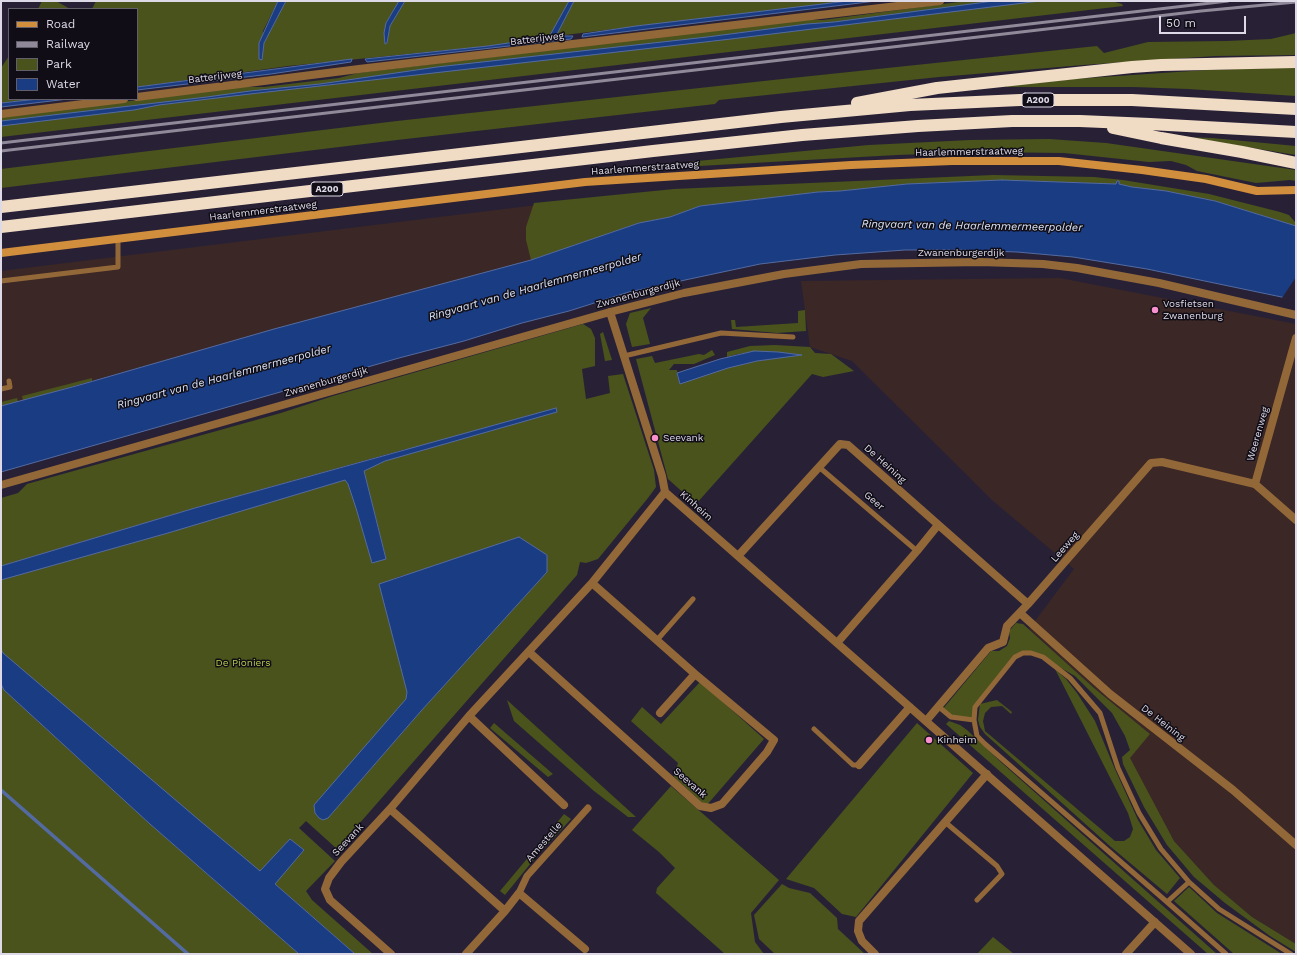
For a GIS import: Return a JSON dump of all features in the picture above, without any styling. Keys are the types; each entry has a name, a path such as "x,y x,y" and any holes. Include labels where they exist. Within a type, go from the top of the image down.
{"highway":[{"name":"A200","path":"781,117 937,88 1118,68 1161,65 1296,62"},
{"name":"A200","path":"1,207 781,117 910,105 1020,100 1132,100 1296,109"},
{"name":"A200","path":"1080,121 1161,138 1296,162"},
{"name":"A200","path":"1,227 653,151 802,135 918,126 1080,121 1296,132"}],"main road":[{"name":"Haarlemmerstraatweg","path":"1,253 585,182 698,174 944,161 1059,161 1192,177 1257,191 1294,192"}],"street":[{"name":"Batterijweg","path":"138,97 351,70 940,1"},
{"path":"1,114 116,100"},
{"name":"Zwanenburgerdijk","path":"1,485 684,292 784,274 861,264 980,262 1043,264 1077,268 1159,283 1296,315"},
{"name":"Kinheim","path":"610,312 662,476 665,492 1191,954"},
{"name":"Weerenweg","path":"1255,484 1296,338"},
{"name":"De Heining","path":"738,556 840,444 848,444 1028,604"},
{"name":"Leeweg","path":"926,722 988,648 1003,642 1008,626 1151,463 1162,462 1255,484"},
{"path":"1255,484 1296,520"},
{"name":"Seevank","path":"391,954 330,900 325,889 329,878 341,862 390,809 469,716 592,582 665,492"},
{"path":"837,643 938,525"},
{"name":"Seevank","path":"529,652 700,806 711,808 722,804 767,752 774,740 696,674 592,582"},
{"name":"De Heining","path":"1020,613 1110,694 1233,790 1296,845"},
{"path":"660,713 696,674"},
{"path":"859,765 910,707"},
{"path":"469,716 564,805"},
{"path":"875,954 862,941 858,931 859,921 987,774"},
{"name":"Amestelle","path":"466,954 505,911 519,893 527,876 588,808"},
{"path":"390,809 505,911"},
{"path":"519,893 585,949"},
{"path":"1126,954 1155,922"}],"lane":[{"path":"1,281 118,267 118,239"},
{"path":"624,356 721,333 794,337"},
{"path":"1,389 10,387 9,381"},
{"name":"Geer","path":"819,466 917,551"},
{"path":"657,640 693,599"},
{"path":"1226,954 985,744 978,736 974,720 975,706 1019,654 1031,653 1043,657 1070,678 1100,713 1118,768 1139,813 1161,849 1189,882 1219,909 1291,954"},
{"path":"938,707 951,717 974,720"},
{"path":"814,729 853,765 859,765"},
{"path":"945,822 996,866 1002,874 977,900"},
{"path":"1167,902 1189,882"}],"shaded area":[{"path":"537,205 538,258 1,406 1,271"},
{"path":"1060,278 1296,324 1296,944 1252,917 1214,885 1174,841 1129,758 1150,734 1094,688 1029,629 1074,569 993,501 852,361 810,347 801,281"}],"green space":[{"path":"42,1 56,1 68,8 38,8"},
{"path":"96,1 278,1 263,31 262,60 264,43 286,1 399,1 386,23 386,44 390,26 405,1 569,1 550,37 488,46 288,66 138,87 138,8 92,8"},
{"path":"574,1 850,1 556,36"},
{"path":"966,1 1111,1 1122,4 1123,6 1,137 1,117 242,87 264,87 339,78 358,73 801,20 823,20"},
{"path":"1296,33 1296,55 1215,56 939,77 719,100 715,104 397,140 1,188 1,169 397,121 1097,46 1104,53 1148,42 1271,39"},
{"path":"8,58 8,100 29,100 1,103 1,68"},
{"path":"1296,68 1296,96 1133,87 1006,86 1073,79 1207,70"},
{"path":"1185,137 1296,146 1296,155"},
{"path":"1049,139 1106,143 1296,170 1296,181 1290,180 1256,183 1197,171 1186,165 1171,161 1149,162 1064,153 981,152 897,155 627,170 622,168 869,145 970,140"},
{"path":"993,175 1094,177 1123,180 1209,194 1289,215 1295,222 1296,226 1215,201 1166,191 1132,187 1118,184 1119,182 1117,181 1116,184 1002,180 907,184 818,192 700,206 670,217 639,223 531,260 526,240 526,227 534,203 674,189"},
{"path":"651,308 643,318 650,344 632,347 626,324 630,313"},
{"path":"805,310 806,331 777,333 732,329 731,320 735,320 736,327 798,323 798,311"},
{"name":"De Pioniers","path":"583,324 591,329 595,338 595,366 582,369 586,399 610,393 608,376 623,374 654,470 656,487 598,559 586,563 580,562 577,575 337,849 306,821 299,828 335,861 306,891 312,900 373,954 355,954 275,884 299,846 290,839 259,874 1,659 1,575 350,473 386,558 364,471 406,449 195,508 1,566 1,498 18,493 27,484 281,413 333,396","holes":["547,554 547,572 421,711 328,818 415,697 393,579 401,576"]},
{"path":"603,332 612,360 605,361 600,334"},
{"path":"775,345 810,347 815,353 831,354 854,371 823,377 812,374 696,504 668,479 636,359 652,356 655,363 699,354 704,355 712,350 715,355 694,364 674,364 669,370 677,370 678,379 757,361 800,355 764,351 738,354 727,357 727,352 750,346"},
{"path":"92,378 92,381 23,401 22,396"},
{"path":"17,398 18,402 1,406 1,402"},
{"path":"1016,623 1023,624 1094,688 1150,734 1130,758 1174,841 1214,885 1252,917 1296,944 1296,952 1270,936 1225,903 1194,877 1167,845 1144,807 1123,764 1122,757 1130,750 1125,736 1112,713 1075,676 1038,655 1019,654 978,701 974,720 951,717 942,710 991,651 999,651 1007,646 1010,638 1009,631"},
{"path":"1055,669 1066,679 1077,693 1095,721 1138,820 1156,850 1180,878 1167,894 1111,847 985,734 980,727 978,720 980,704 997,700 1012,712 1011,714 1002,706 991,707 985,713 983,721 985,731 1115,841 1124,841 1130,837 1133,829 1128,813"},
{"path":"699,683 703,684 764,739 706,806 674,777 678,763 631,721 642,707 661,724"},
{"path":"1,684 4,690 150,824 299,954 1,954"},
{"path":"507,700 636,817 628,817 594,791 514,721"},
{"path":"949,721 960,725 967,730 1003,764 1217,954 1208,954 946,724"},
{"path":"494,723 553,774 548,777 490,728"},
{"path":"917,723 973,773 856,917 842,914 814,888 786,879"},
{"path":"671,786 779,880 751,913 755,942 764,954 725,954 656,893 657,888 675,868 659,852 632,830"},
{"path":"564,814 571,819 538,855 534,851"},
{"path":"531,854 535,858 505,895 500,891"},
{"path":"782,884 789,888 810,893 837,918 838,929 865,954 775,954 759,939 754,915"},
{"path":"1189,887 1217,913 1282,954 1234,954 1174,901"},
{"path":"993,937 1014,954 977,954"}],"water":[{"path":"278,1 286,1 264,43 262,60 259,59 259,43"},
{"path":"399,1 405,1 390,26 387,43 385,44 384,33 386,23"},
{"path":"569,1 574,1 556,36 573,36 571,39 367,62 365,59 488,46 549,37"},
{"path":"848,1 876,1 582,37 583,34 636,26"},
{"path":"994,1 1040,1 731,39 250,94 1,126 1,121 320,84 437,67 834,22"},
{"path":"352,59 351,62 271,74 138,90 138,87"},
{"path":"29,100 60,100 1,107 1,103"},
{"name":"Ringvaart van de Haarlemmermeerpolder","path":"1002,180 1116,184 1117,181 1119,181 1119,184 1132,187 1166,191 1215,201 1296,226 1296,300 1147,269 1073,257 1017,252 905,250 835,255 760,264 629,292 569,311 522,323 464,341 399,358 1,472 1,406 274,329 531,260 639,223 670,217 700,206 818,192 907,184"},
{"path":"754,351 802,355 757,361 728,368 680,384 677,373 720,359"},
{"path":"556,408 557,412 385,461 364,471 386,559 372,563 356,508 348,484 345,480 168,533 1,580 1,566 195,508"},
{"path":"519,537 547,555 547,572 421,711 328,818 323,820 319,818 315,813 314,805 406,699 407,692 379,584"},
{"path":"1,649 3,653 260,871 290,839 304,850 275,884 355,954 299,954 150,824 4,690 1,684"}],"pier":[{"path":"1296,277 1296,301 1282,298"}],"waterway":[{"path":"1,790 188,954"}],"railway":[{"path":"1,143 1228,1"},
{"path":"1,151 1201,11 1296,2"}],"place":[{"name":"Vosfietsen Zwanenburg","path":"1155,310"},
{"name":"Seevank","path":"655,438"},
{"name":"Kinheim","path":"929,740"}]}
